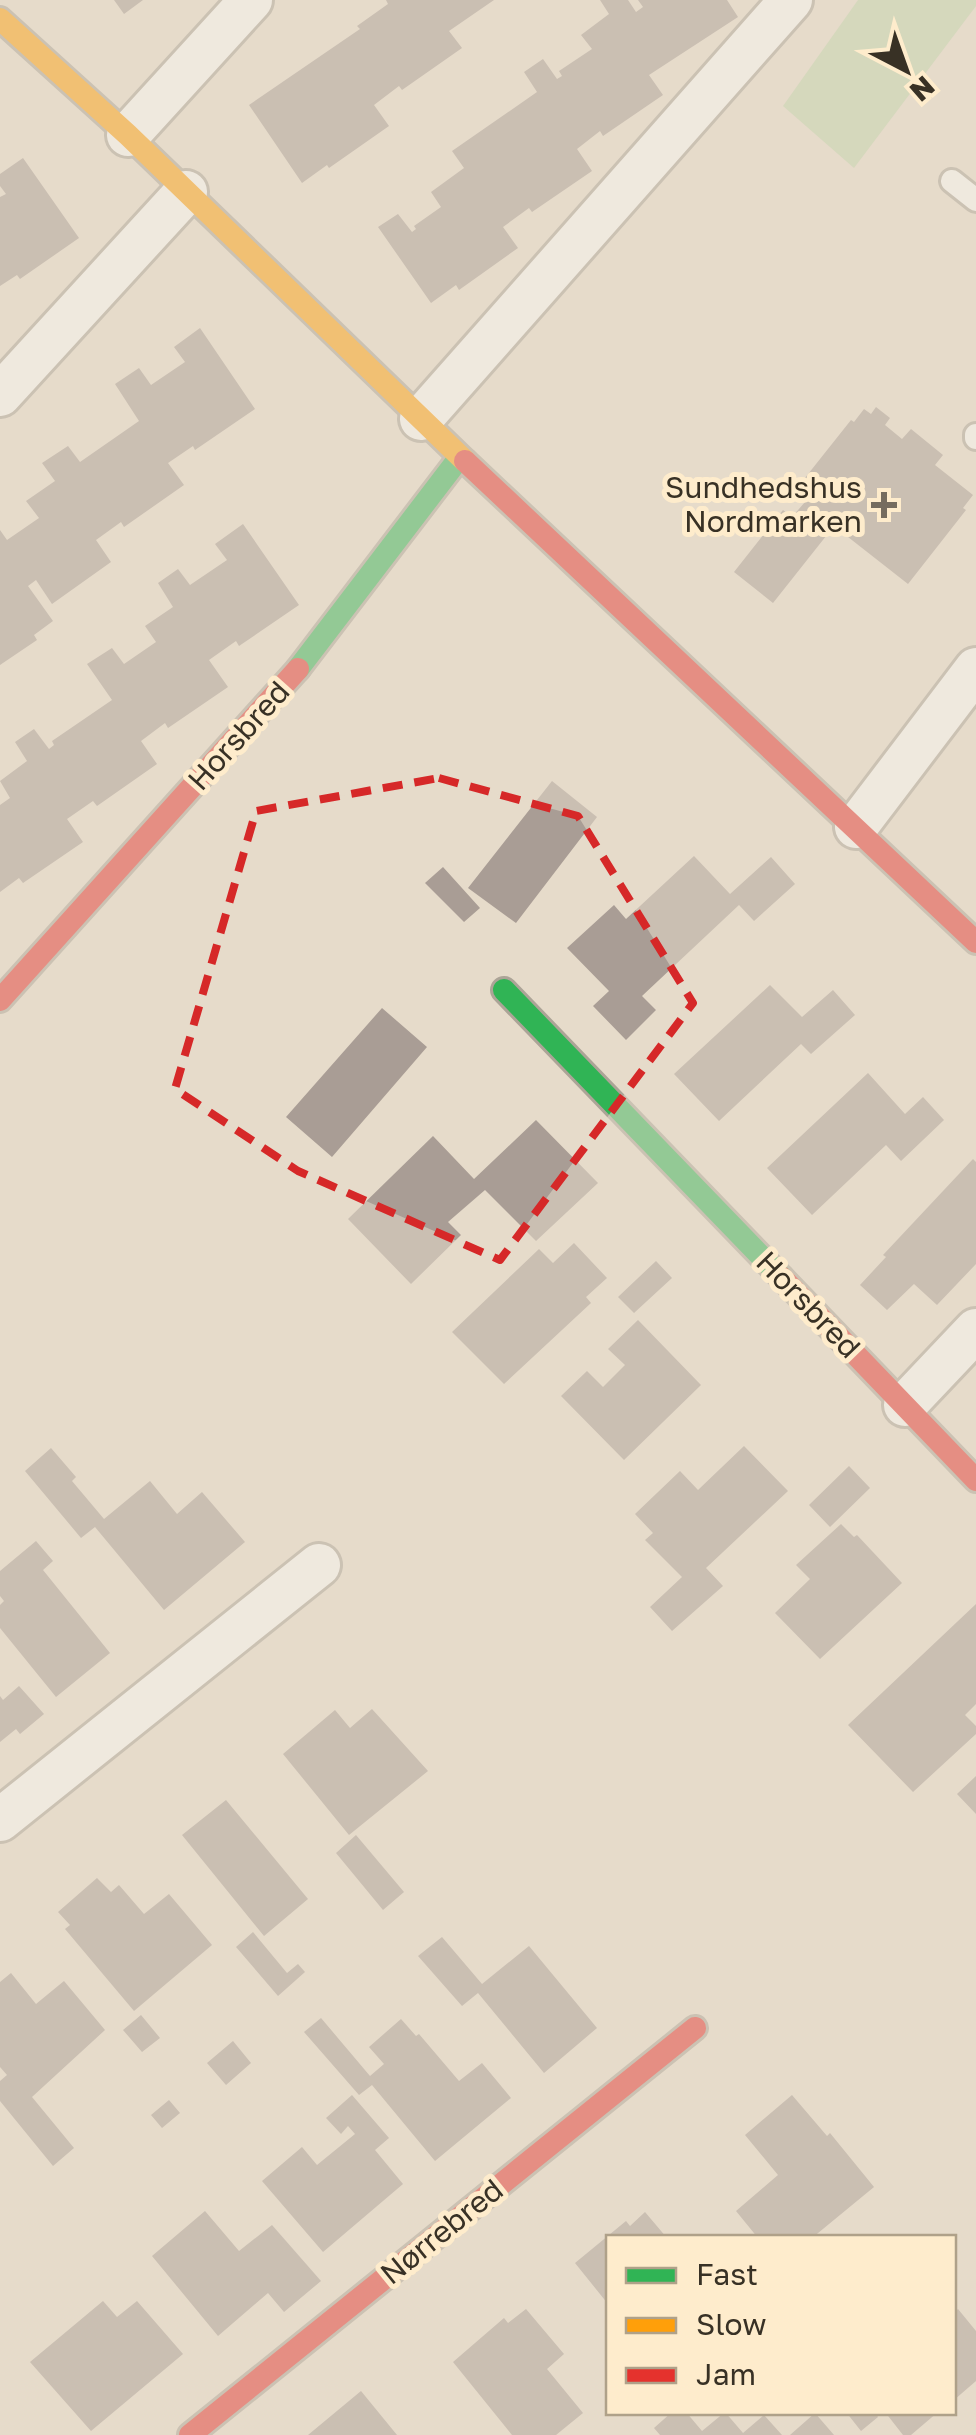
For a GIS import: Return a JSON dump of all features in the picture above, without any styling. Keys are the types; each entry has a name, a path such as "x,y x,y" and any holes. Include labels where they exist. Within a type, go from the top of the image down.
{"street":[{"path":"128,136 251,0"},
{"path":"421,419 790,0"},
{"path":"0,19 976,942"},
{"path":"0,396 186,192"},
{"name":"Horsbred","path":"0,1000 284,687 460,457"},
{"path":"856,827 976,670"},
{"name":"Horsbred","path":"504,990 976,1480"},
{"path":"905,1405 976,1330"},
{"path":"0,1820 319,1565"},
{"name":"Nørrebred","path":"190,2435 694,2028"}],"lane":[{"path":"952,181 976,200"}],"highlighted area":[{"path":"439,778 578,816 693,1003 500,1260 298,1171 175,1089 256,811"}],"green space":[{"path":"858,0 976,0 976,6 854,168 783,106"}],"building":[{"path":"114,0 143,0 124,14"},
{"path":"386,0 494,0 449,31 462,48 374,105 389,126 302,183 249,105 360,29 357,26 388,4"},
{"path":"600,0 628,0 636,12 643,7 638,0 727,0 738,17 649,75 663,95 603,136 600,131 577,149 592,171 503,227 518,248 459,290 456,285 431,303 378,227 398,214 412,232 414,226 441,207 431,192 464,168 452,151 537,92 524,72 543,59 557,79 562,76 559,71 592,49 581,35 609,14"},
{"path":"23,158 79,238 20,279 17,275 0,286 0,197 6,194 0,186 0,174"},
{"path":"200,328 255,409 195,450 193,446 168,463 184,485 124,527 121,522 96,540 111,562 52,604 36,580 28,586 53,621 34,635 37,640 0,665 0,530 7,540 39,518 26,501 55,481 42,463 68,446 80,462 139,421 115,384 139,368 151,385 185,362 174,347"},
{"name":"Sundhedshus Nordmarken","path":"876,407 890,418 885,425 902,439 911,429 943,455 935,465 973,495 963,508 966,510 908,584 834,526 773,603 734,572 783,510 792,517 805,502 793,493 851,420 854,422 864,409 871,414"},
{"path":"243,524 299,605 239,646 236,641 209,660 228,687 168,728 165,723 141,741 157,764 97,806 93,801 67,819 83,842 23,883 19,878 0,892 0,805 10,798 0,781 27,761 15,742 34,729 49,749 54,745 52,741 112,700 87,664 112,648 124,664 156,642 145,626 173,607 158,583 178,569 190,585 227,560 215,544"},
{"path":"552,781 597,817 516,923 468,888"},
{"path":"694,856 730,894 771,857 795,884 754,921 739,905 642,996 656,1010 626,1040 593,1006 609,991 567,948 614,905 626,919"},
{"path":"443,867 480,908 464,922 425,883"},
{"path":"770,985 802,1017 833,990 855,1015 811,1054 801,1044 719,1121 674,1074"},
{"path":"382,1008 427,1047 332,1157 286,1117"},
{"path":"868,1073 905,1114 923,1097 944,1120 901,1161 886,1145 812,1215 767,1168"},
{"path":"536,1120 598,1183 536,1241 485,1190 448,1222 461,1235 411,1284 348,1219 433,1136 474,1179"},
{"path":"973,1159 976,1264 937,1305 914,1284 887,1310 860,1285"},
{"path":"574,1243 607,1278 586,1297 591,1303 504,1384 452,1332 539,1249 553,1263"},
{"path":"656,1261 672,1278 634,1313 618,1297"},
{"path":"638,1320 701,1385 624,1460 561,1396 587,1371 603,1387 625,1365 608,1349"},
{"path":"744,1446 788,1491 706,1568 723,1586 672,1631 650,1607 682,1577 645,1540 653,1533 635,1514 680,1471 698,1490"},
{"path":"51,1448 104,1519 150,1481 177,1514 202,1492 245,1542 164,1610 95,1527 81,1538 25,1471"},
{"path":"849,1466 870,1488 830,1527 809,1505"},
{"path":"841,1524 854,1537 857,1535 902,1583 820,1659 775,1613 810,1579 796,1565"},
{"path":"36,1541 53,1561 43,1570 110,1653 56,1697 0,1628 0,1605 4,1601 0,1596 0,1571"},
{"path":"976,1604 976,1704 965,1715 976,1726 976,1734 913,1792 848,1725"},
{"path":"19,1686 44,1714 20,1734 16,1729 0,1742 0,1696 3,1700"},
{"path":"372,1709 428,1771 349,1835 283,1754 335,1710 350,1728"},
{"path":"976,1776 976,1814 957,1794"},
{"path":"226,1800 308,1899 264,1936 182,1835"},
{"path":"356,1835 404,1892 383,1910 336,1853"},
{"path":"97,1878 111,1892 119,1885 144,1914 169,1894 212,1945 134,2011 65,1929 70,1925 58,1912"},
{"path":"253,1932 287,1973 298,1964 305,1972 278,1996 236,1947"},
{"path":"442,1937 482,1984 529,1946 597,2028 544,2073 478,1993 462,2006 418,1956"},
{"path":"11,1973 36,2004 64,1981 105,2030 32,2097 74,2148 53,2166 0,2101 0,2081 7,2075 0,2067 0,1982"},
{"path":"141,2015 160,2038 142,2052 123,2030"},
{"path":"321,2018 370,2076 384,2064 369,2047 401,2019 459,2081 482,2063 511,2098 435,2161 372,2085 359,2095 304,2032"},
{"path":"233,2041 251,2063 226,2085 207,2063"},
{"path":"352,2095 389,2138 375,2150 403,2184 323,2252 262,2181 302,2147 317,2165 355,2134 348,2126 341,2134 326,2118"},
{"path":"792,2095 827,2136 830,2133 874,2187 816,2235 756,2235 736,2211 778,2175 745,2135"},
{"path":"169,2100 180,2113 162,2128 151,2115"},
{"path":"205,2211 239,2251 272,2225 321,2281 284,2312 268,2293 218,2336 152,2256"},
{"path":"645,2212 664,2235 609,2235 626,2221 630,2226"},
{"path":"606,2237 606,2302 575,2263"},
{"path":"103,2301 117,2317 137,2301 183,2354 91,2431 30,2362"},
{"path":"526,2309 564,2354 547,2369 583,2413 556,2435 512,2435 453,2362 504,2318 508,2323"},
{"path":"956,2311 976,2331 976,2381 956,2398"},
{"path":"361,2391 397,2435 308,2435"},
{"path":"669,2415 689,2415 702,2431 721,2415 728,2415 743,2433 764,2415 782,2435 660,2435 654,2428"},
{"path":"817,2415 834,2435 790,2435"},
{"path":"848,2415 877,2415 878,2417 861,2431"},
{"path":"887,2415 934,2415 911,2435 903,2435"}],"traffic: fast":[{"path":"298,669 460,457"},
{"path":"504,990 781,1277"}],"traffic: slow":[{"path":"0,19 128,135 465,461"}],"traffic: jam":[{"path":"465,461 976,942"},
{"path":"0,1000 298,669"},
{"path":"781,1277 976,1480"},
{"path":"190,2435 695,2028"}],"place":[{"name":"Sundhedshus Nordmarken","path":"884,505"}]}
